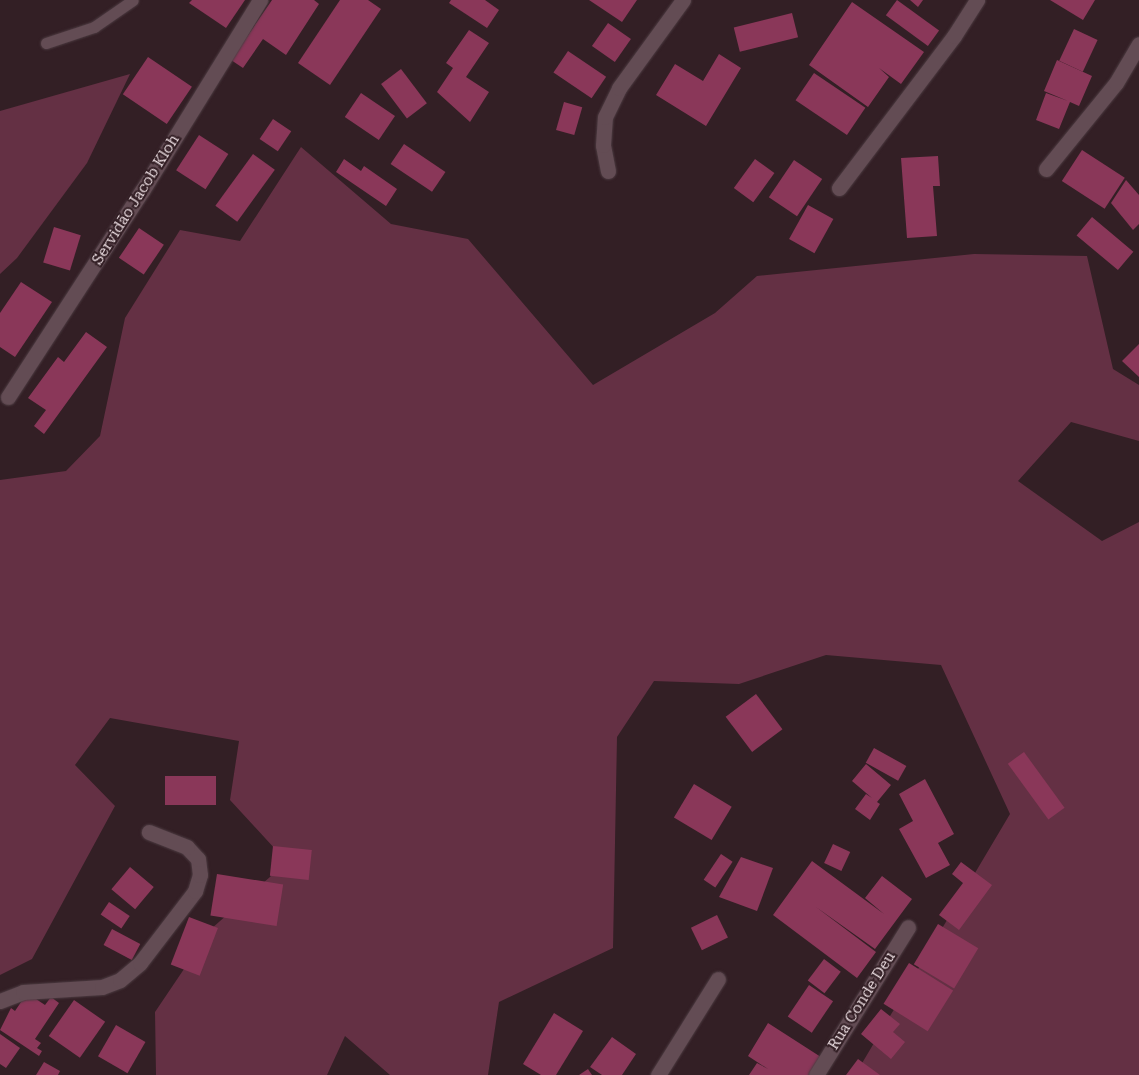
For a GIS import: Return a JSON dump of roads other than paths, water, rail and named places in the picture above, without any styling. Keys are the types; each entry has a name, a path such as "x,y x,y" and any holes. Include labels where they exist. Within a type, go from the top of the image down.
{"street":[{"name":"Servidão Jacob Kloh","path":"8,397 142,191 260,0"},
{"path":"608,171 603,144 605,117 619,88 684,0"},
{"path":"839,188 954,36 976,0"},
{"path":"1046,169 1116,83 1139,44"},
{"path":"0,1001 23,992 102,987 120,980 140,963 195,891 200,875 198,859 187,847 149,832"},
{"name":"Rua Conde Deu","path":"816,1075 908,927"},
{"path":"658,1075 718,979"}],"lane":[{"path":"46,44 94,27 133,0"}]}
